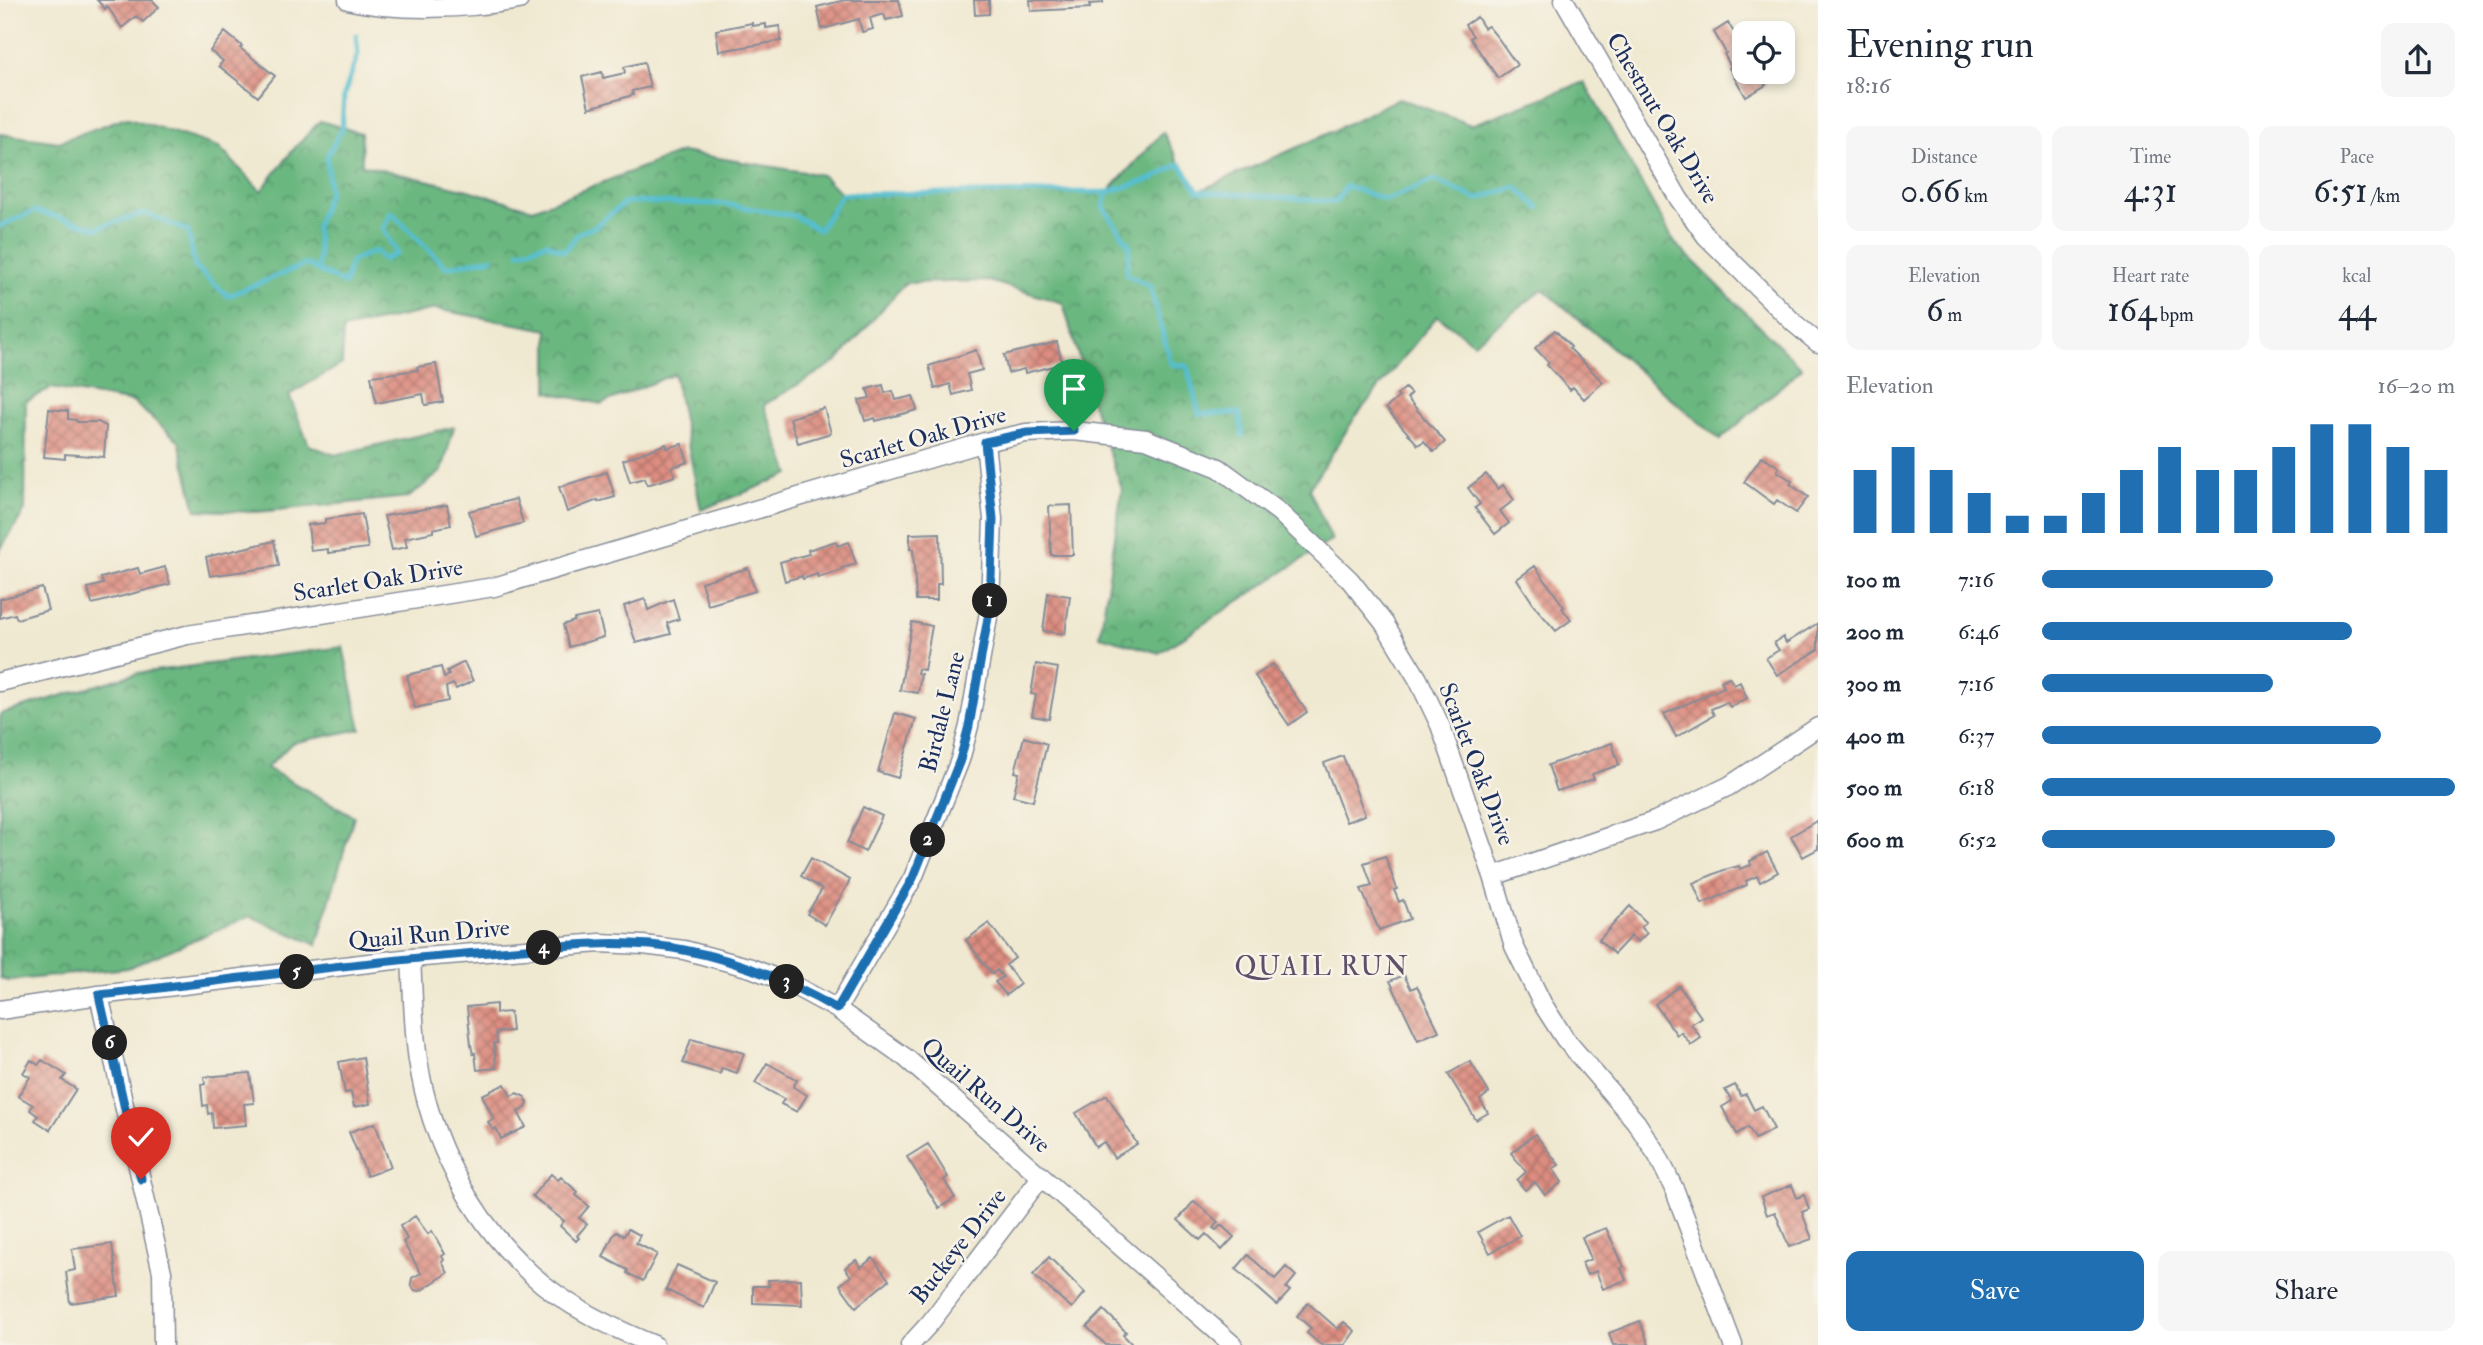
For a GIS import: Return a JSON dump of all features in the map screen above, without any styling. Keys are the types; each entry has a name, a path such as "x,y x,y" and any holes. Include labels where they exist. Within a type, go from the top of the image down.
{"street":[{"path":"348,0 370,5 424,8 519,0"},
{"name":"Chestnut Oak Drive","path":"1564,0 1679,199 1706,236 1794,323 1818,343"},
{"name":"Scarlet Oak Drive","path":"0,682 187,635 494,587 985,442 1027,433 1074,431 1146,439 1219,468 1279,512 1350,580 1384,623 1418,678 1440,725 1493,876 1514,946 1542,1003 1564,1039 1636,1122 1658,1156 1675,1191 1733,1345"},
{"name":"Birdale Lane","path":"837,1009 913,878 960,760 990,606 993,519 985,442"},
{"path":"1493,876 1655,821 1729,786 1818,727"},
{"name":"Quail Run Drive","path":"0,1010 99,995 411,958 600,943 643,944 684,950 751,968 792,984 837,1009 906,1058 1233,1345"},
{"path":"411,958 418,1059 430,1116 450,1168 497,1240 531,1274 559,1296 614,1328 654,1345"},
{"path":"99,995 162,1272 163,1345"},
{"name":"Buckeye Drive","path":"910,1345 930,1323 1042,1176"}],"green space":[{"path":"1584,82 1675,243 1802,368 1720,440 1543,289 1474,343 1437,316 1356,416 1309,489 1332,540 1159,653 1100,636 1122,489 1091,400 1063,303 989,281 905,283 837,361 764,405 790,474 701,510 674,374 601,404 548,392 548,330 435,309 343,329 342,364 289,395 309,445 335,455 454,427 442,471 409,497 257,512 196,510 179,441 133,402 51,388 26,401 25,510 0,550 0,134 59,142 126,117 219,147 261,191 320,121 361,133 362,165 468,190 533,209 682,152 822,175 842,194 1108,192 1163,132 1180,164 1199,191 1327,134 1399,98 1471,125"},
{"path":"343,647 361,729 292,743 266,768 354,816 317,945 250,916 128,968 7,981 0,978 0,714 138,673"}],"building":[{"path":"97,0 152,0 159,7 143,22 136,16 122,28 107,6 105,9"},
{"path":"845,0 899,0 903,16 886,20 884,14 870,18 873,29 862,32 859,19 822,29 817,7"},
{"path":"974,0 989,0 989,14 975,15"},
{"path":"1030,0 1103,0 1103,3 1089,4 1090,8 1031,11"},
{"path":"1477,17 1484,28 1488,26 1498,38 1517,65 1498,78 1470,38 1473,36 1465,25"},
{"path":"752,23 752,26 766,24 766,28 780,26 781,41 719,51 716,30"},
{"path":"1728,23 1732,29 1732,73 1724,54 1726,53 1714,32"},
{"path":"225,32 242,46 240,48 275,76 258,97 219,66 223,61 210,51"},
{"path":"644,62 650,87 589,108 582,77 602,72 603,78 625,73 624,67"},
{"path":"1738,84 1765,84 1766,85 1746,97"},
{"path":"1555,330 1603,382 1584,399 1573,387 1570,390 1535,348"},
{"path":"1057,342 1062,364 1025,373 1024,369 1008,373 1004,355"},
{"path":"976,350 982,370 967,374 971,390 953,395 950,384 935,389 929,366"},
{"path":"436,364 443,402 425,405 423,394 376,403 371,376 418,370 417,367"},
{"path":"883,385 885,393 893,391 896,400 913,396 917,410 876,421 875,418 865,421 859,400 870,398 867,389"},
{"path":"1405,388 1411,394 1407,398 1445,442 1434,452 1424,441 1418,445 1386,408"},
{"path":"824,408 831,433 798,443 790,418"},
{"path":"49,409 68,411 68,419 77,422 98,422 106,426 104,457 65,454 65,459 44,457"},
{"path":"666,444 667,448 682,444 688,462 672,467 675,476 647,485 645,478 630,482 623,460"},
{"path":"1762,456 1779,467 1777,471 1808,497 1796,513 1777,500 1774,504 1744,482"},
{"path":"607,472 615,497 598,500 567,512 559,487"},
{"path":"1486,474 1498,489 1503,485 1514,500 1500,511 1509,523 1495,534 1475,508 1480,504 1468,488"},
{"path":"516,499 523,523 476,536 469,511"},
{"path":"447,505 451,525 405,538 407,547 392,550 384,516"},
{"path":"1071,505 1073,555 1051,555 1049,506"},
{"path":"362,514 368,548 328,553 328,549 311,551 308,525 325,523 325,519"},
{"path":"940,533 941,584 937,584 937,600 916,600 910,534"},
{"path":"274,541 279,566 210,576 206,557"},
{"path":"836,541 837,546 849,542 856,564 818,578 817,574 785,581 780,562 809,554 808,550"},
{"path":"1535,566 1571,620 1556,631 1536,608 1517,579"},
{"path":"165,567 170,584 92,604 88,588 103,584 101,578 138,568 140,574"},
{"path":"748,568 755,591 708,605 701,582"},
{"path":"42,588 48,610 17,619 15,614 0,618 0,599"},
{"path":"1048,593 1070,596 1065,634 1043,631"},
{"path":"645,599 648,610 673,599 679,619 667,623 671,634 636,643 624,606"},
{"path":"598,614 604,637 569,647 563,625 574,619"},
{"path":"912,622 932,626 924,670 918,669 917,673 921,674 918,693 900,690"},
{"path":"1818,623 1818,650 1777,675 1766,658 1779,650 1774,643 1783,637 1786,643"},
{"path":"464,662 473,681 456,689 453,684 446,687 448,701 415,708 407,675 441,667 444,678 449,675 447,671"},
{"path":"1036,664 1058,668 1049,719 1032,716 1036,695 1031,694"},
{"path":"1273,664 1307,712 1289,725 1255,676"},
{"path":"1729,677 1734,685 1740,682 1747,698 1730,707 1727,702 1711,709 1714,715 1676,737 1664,714 1724,687 1721,681"},
{"path":"895,713 916,719 898,778 878,772"},
{"path":"1024,737 1047,744 1033,801 1013,796 1019,773 1015,772"},
{"path":"1612,743 1619,765 1592,774 1594,779 1557,791 1548,765"},
{"path":"1343,756 1365,815 1346,822 1324,763"},
{"path":"863,807 882,816 865,852 847,843"},
{"path":"1818,820 1818,849 1803,857 1791,836"},
{"path":"1767,852 1778,872 1760,882 1757,876 1746,881 1747,885 1702,904 1693,883 1724,870 1751,865 1750,861"},
{"path":"1385,856 1397,889 1394,890 1399,902 1403,900 1410,919 1379,930 1361,889 1372,886 1364,863"},
{"path":"811,858 850,880 825,925 807,914 822,889 801,876"},
{"path":"1630,906 1646,922 1641,927 1647,933 1638,942 1631,936 1614,954 1599,940"},
{"path":"989,923 1015,958 1006,965 1020,984 1006,995 995,982 1003,977 997,970 992,974 966,940"},
{"path":"1404,975 1411,989 1417,986 1439,1031 1418,1040 1390,981"},
{"path":"1679,986 1701,1017 1691,1024 1701,1038 1691,1045 1681,1032 1677,1035 1655,1004"},
{"path":"496,1004 496,1013 510,1012 512,1031 496,1032 496,1068 477,1070 467,1007"},
{"path":"691,1039 744,1053 737,1073 722,1068 720,1074 683,1063"},
{"path":"363,1057 370,1104 354,1107 351,1092 345,1093 339,1062"},
{"path":"31,1060 38,1065 42,1060 60,1071 66,1075 62,1080 76,1089 50,1130 35,1120 38,1116 30,1110 33,1105 18,1096 30,1077 23,1073"},
{"path":"1470,1061 1489,1093 1480,1100 1488,1113 1476,1120 1448,1074"},
{"path":"767,1063 797,1080 793,1087 807,1095 797,1112 781,1104 784,1099 755,1083"},
{"path":"250,1073 254,1103 244,1104 246,1125 213,1128 212,1113 208,1114 207,1105 203,1106 201,1085 205,1084 204,1077"},
{"path":"505,1084 511,1096 517,1093 525,1097 528,1103 526,1108 518,1112 526,1127 501,1139 496,1128 493,1130 488,1122 494,1119 482,1095"},
{"path":"1735,1085 1741,1096 1746,1094 1754,1110 1762,1106 1774,1129 1755,1139 1748,1127 1737,1134 1722,1107 1732,1101 1725,1090"},
{"path":"1107,1095 1137,1144 1114,1158 1104,1142 1096,1147 1076,1113"},
{"path":"375,1123 391,1167 367,1176 349,1132"},
{"path":"1535,1134 1559,1165 1553,1169 1562,1182 1545,1195 1535,1182 1525,1190 1517,1180 1526,1172 1511,1153"},
{"path":"928,1144 948,1177 944,1180 955,1198 939,1208 907,1157"},
{"path":"551,1174 558,1180 561,1177 589,1206 579,1218 587,1224 576,1241 560,1226 564,1221 532,1196"},
{"path":"1792,1185 1797,1198 1804,1195 1809,1209 1802,1212 1812,1239 1789,1247 1775,1212 1767,1215 1761,1197"},
{"path":"1194,1201 1218,1222 1213,1228 1216,1230 1221,1225 1234,1237 1222,1250 1206,1234 1200,1240 1178,1220"},
{"path":"1508,1215 1520,1236 1490,1253 1478,1232"},
{"path":"415,1216 428,1234 432,1231 445,1254 442,1256 442,1262 448,1273 420,1291 414,1290 411,1284 412,1278 421,1273 403,1242 407,1239 400,1226"},
{"path":"1606,1228 1624,1267 1621,1268 1626,1280 1603,1289 1596,1271 1587,1275 1582,1263 1591,1259 1582,1237"},
{"path":"628,1229 640,1235 636,1243 657,1254 643,1281 603,1257 614,1234 617,1232 624,1236"},
{"path":"112,1244 119,1296 70,1303 66,1272 75,1270 72,1249"},
{"path":"1248,1255 1275,1279 1286,1267 1296,1276 1286,1288 1290,1291 1277,1305 1236,1269"},
{"path":"1049,1257 1085,1293 1072,1308 1033,1275"},
{"path":"873,1258 889,1280 856,1307 840,1285 851,1276 845,1268 856,1260 861,1267"},
{"path":"677,1265 715,1282 704,1308 666,1290"},
{"path":"801,1279 802,1305 753,1303 753,1286 769,1286 768,1280"},
{"path":"1308,1303 1338,1329 1344,1322 1355,1331 1345,1345 1321,1345 1307,1333 1311,1328 1297,1316"},
{"path":"1104,1310 1126,1332 1123,1335 1133,1345 1106,1345 1087,1327"},
{"path":"1640,1321 1649,1345 1613,1345 1609,1333"}],"waterway":[{"path":"317,270 319,255 316,227 329,191 327,156 342,129 344,95 358,54 356,35"},
{"path":"519,252 547,243 564,251 579,233 594,227 626,202 724,204 795,216 819,230 842,194 1108,192 1152,179 1180,164 1198,191 1336,202 1346,186 1386,200 1435,180 1477,199 1516,187 1539,208"},
{"path":"1108,192 1103,207 1130,246 1126,274 1150,286 1171,364 1187,366 1199,414 1239,413 1243,436"},
{"path":"0,226 35,211 97,228 145,213 188,231 195,267 228,296 306,264 345,284 351,261 375,251 384,260 397,253 383,229 391,212 446,267 492,258"}],"district":[{"name":"QUAIL RUN","path":"1322,966"}],"route":[{"path":"141,1179 99,995 411,958 600,943 643,944 684,950 751,968 792,984 837,1009 913,878 960,760 969,726 990,606 993,519 985,442 1027,433 1074,431"}]}
